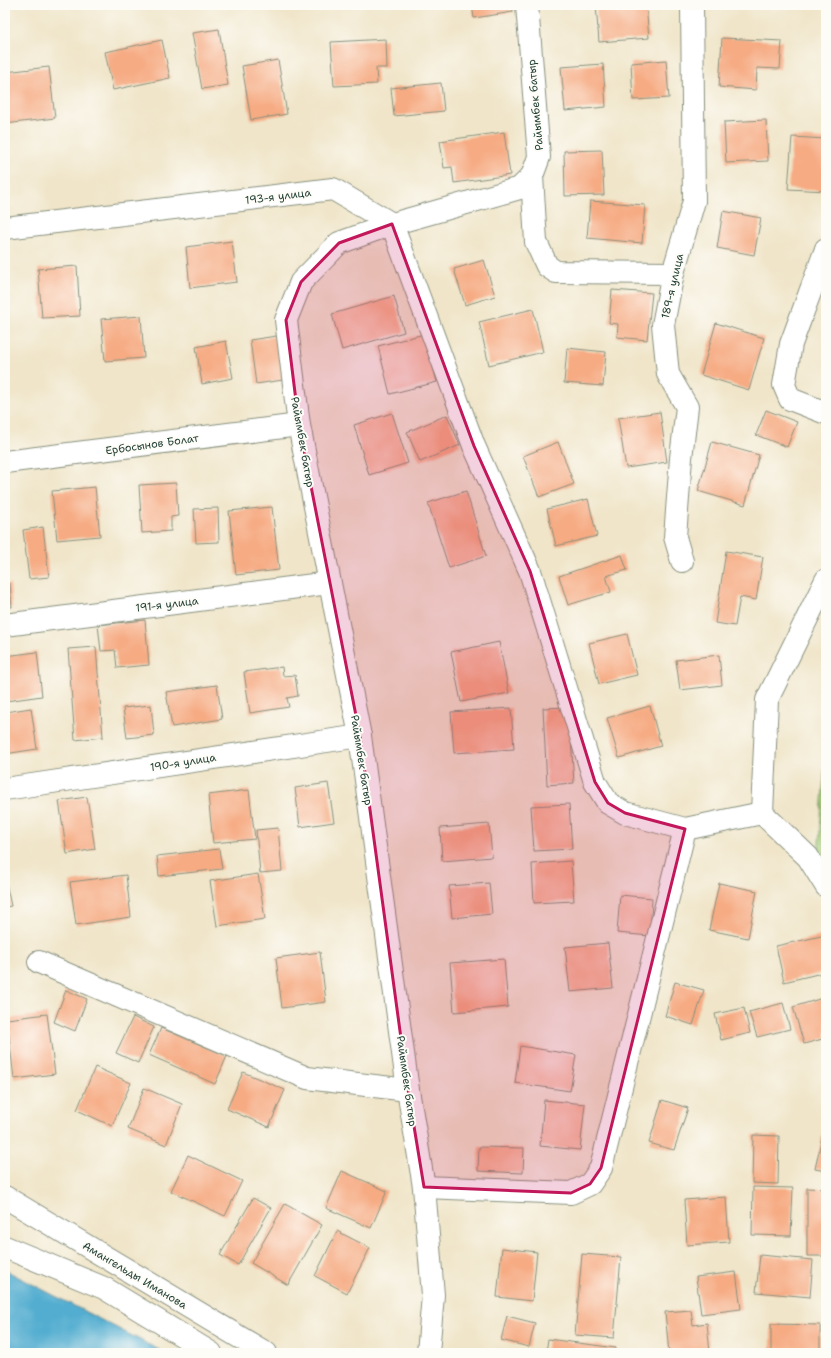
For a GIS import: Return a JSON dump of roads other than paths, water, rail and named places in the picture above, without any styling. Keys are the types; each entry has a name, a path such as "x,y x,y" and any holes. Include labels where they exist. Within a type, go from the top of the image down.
{"street":[{"name":"Райымбек батыр","path":"527,5 539,157 532,176 536,242 547,266 556,272 673,273"},
{"name":"189-я улица","path":"682,561 675,537 681,458 687,407 668,374 663,325 673,273 694,201 692,5"},
{"path":"532,176 520,188 392,224 474,446 530,570 595,782 608,803 625,814 685,829 762,813"},
{"name":"193-я улица","path":"5,228 333,189 392,224"},
{"name":"Райымбек батыр","path":"392,224 339,243 301,282 286,320 299,425 360,736 408,1090 424,1187 433,1294 428,1353"},
{"path":"826,249 791,344 784,386 790,399 826,413"},
{"name":"Ербосынов Болат","path":"5,462 299,425"},
{"path":"826,580 767,700 762,813 808,857 826,886"},
{"name":"191-я улица","path":"5,625 329,583"},
{"name":"190-я улица","path":"5,789 360,736"},
{"path":"424,1187 571,1193 590,1184 601,1168 685,829"},
{"path":"39,962 307,1078 408,1090"},
{"name":"Амангельды Иманова","path":"5,1197 266,1353"},
{"path":"5,1247 104,1288 211,1353"}],"water":[{"path":"5,1270 165,1353 5,1352"}]}
